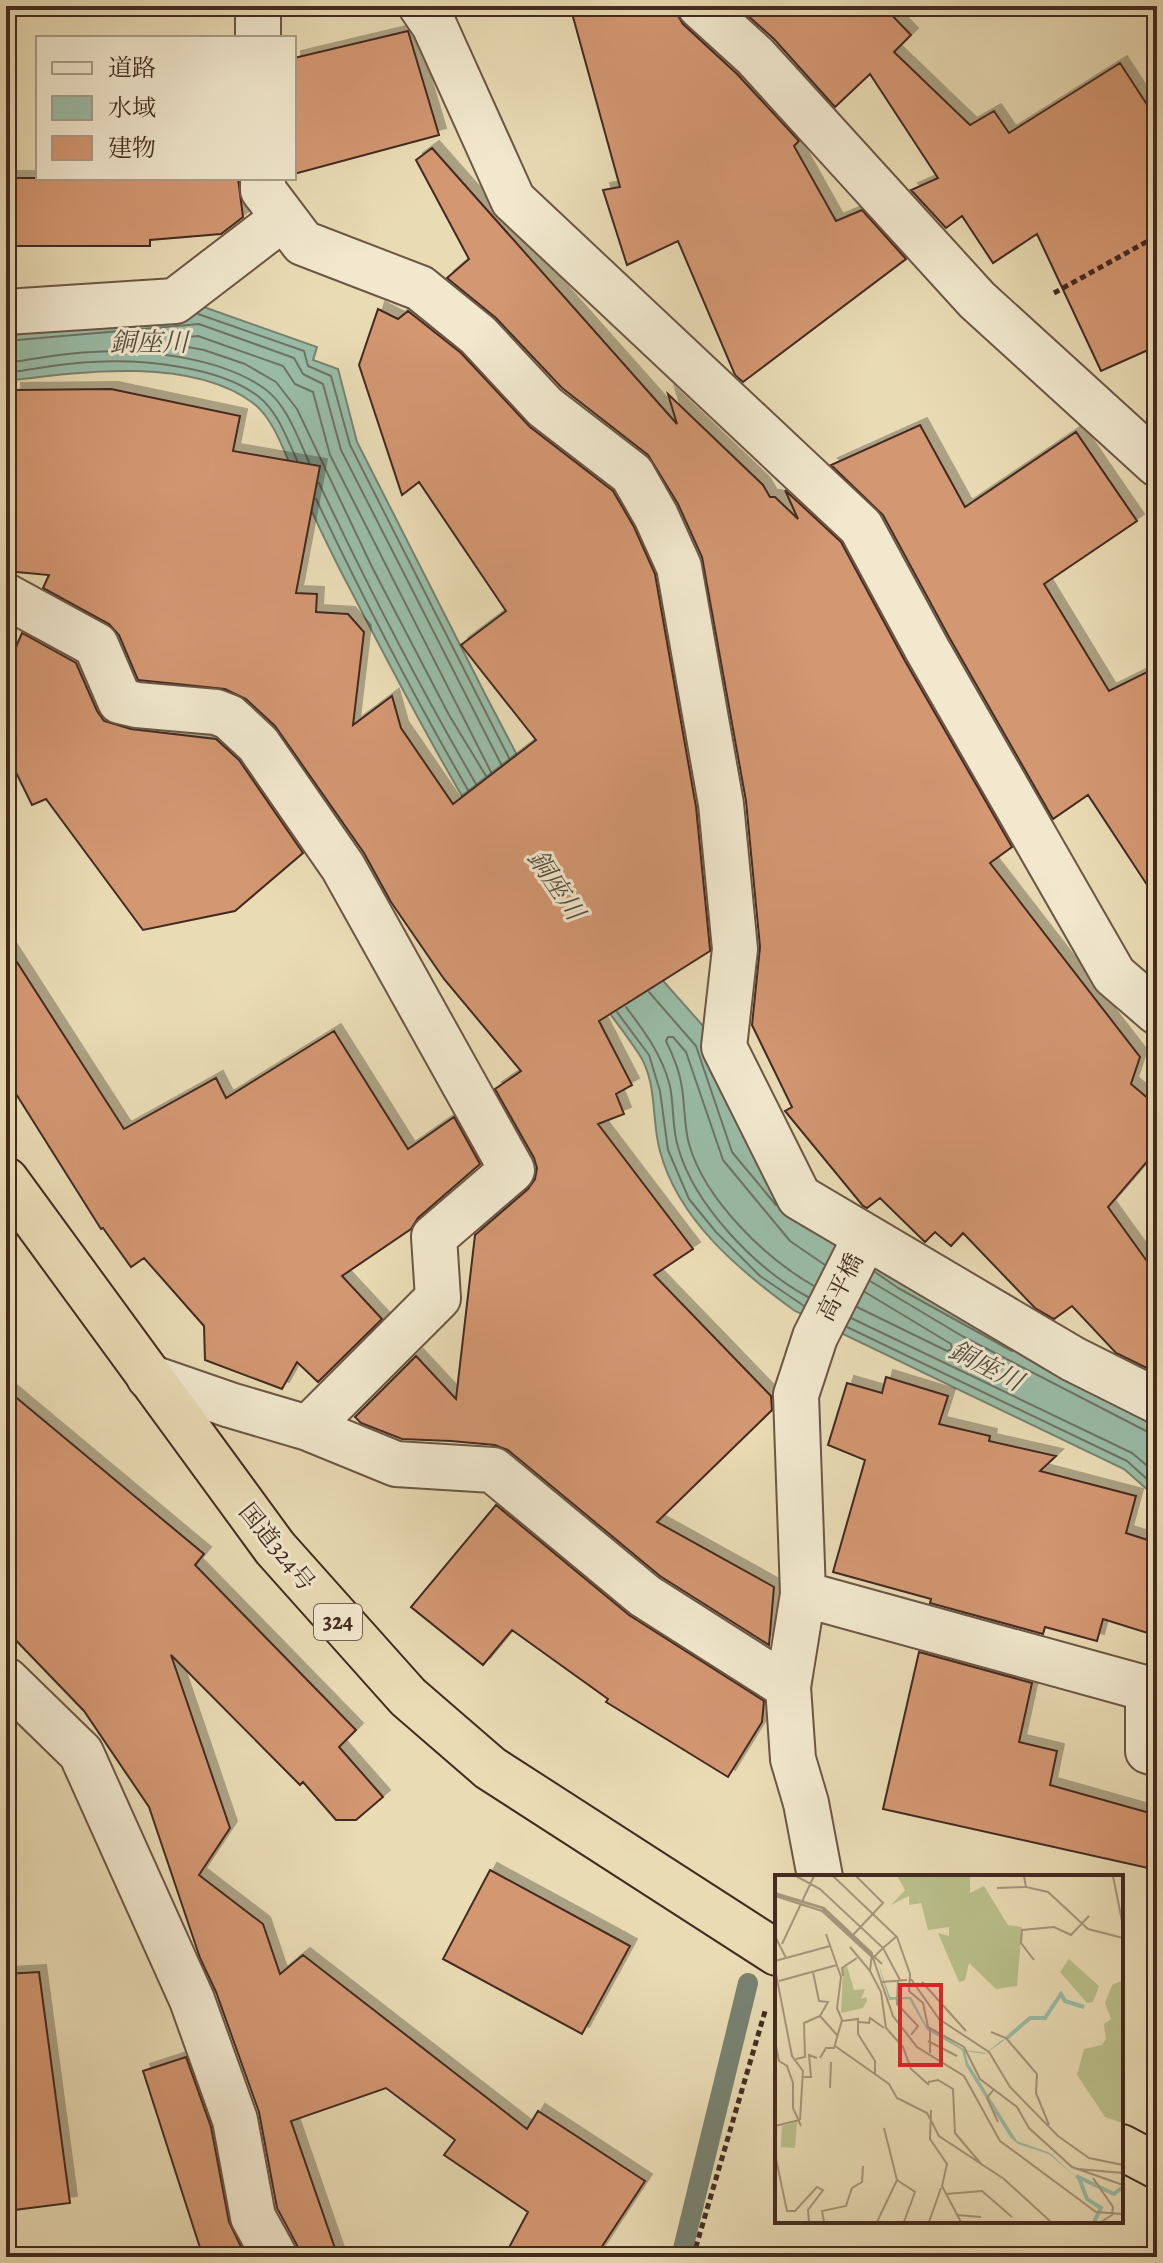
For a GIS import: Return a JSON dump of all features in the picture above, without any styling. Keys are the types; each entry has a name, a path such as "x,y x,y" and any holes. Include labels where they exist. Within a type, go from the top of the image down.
{"highway":[{"name":"国道324号","path":"6,1180 275,1548 408,1697 490,1768 775,1952"},
{"path":"1123,2148 1157,2166"}],"street":[{"path":"258,6 258,36"},
{"path":"421,6 434,25 513,200 861,527 927,649 1114,975 1157,1012"},
{"path":"700,6 755,56 977,300 1157,464"},
{"path":"263,180 263,190 303,243 420,288 478,335 545,407 632,474 656,516 679,567 721,804 735,949 724,1047 799,1197 1073,1359 1157,1401"},
{"path":"6,312 175,301 282,219"},
{"path":"6,596 96,645 120,701 216,712 229,717 258,744 343,867 512,1170 434,1237 438,1298 308,1428"},
{"name":"高平橋","path":"820,1875 806,1803 793,1759 788,1687 803,1594 796,1395 815,1337 865,1238"},
{"path":"149,1377 308,1428 396,1464 493,1470 645,1596 788,1687"},
{"path":"803,1594 1148,1689 1148,1751 1157,1754"},
{"path":"6,1680 81,1753 192,2000 235,2120 253,2217 275,2257"}],"path":[{"path":"1001,323 1157,236"},
{"path":"693,2257 768,2000"}],"water":[{"name":"銅座川","path":"201,306 317,347 313,360 338,369 357,442 581,877 657,974 712,1036 748,1144 1157,1417 1157,1498 1124,1469 795,1311 733,1261 696,1221 669,1176 660,1151 652,1089 645,1065 503,869 392,669 334,557 277,434 260,409 227,388 198,378 166,373 99,372 6,381 6,323"}],"building":[{"path":"570,6 676,6 683,24 737,74 799,141 794,146 836,221 862,210 906,259 743,382 735,375 678,241 627,265 603,190 620,187"},
{"path":"737,6 883,6 911,35 894,52 970,125 994,111 1009,133 1120,63 1157,120 1157,346 1101,371 1037,234 993,263 962,216 946,228 911,190 938,178 870,74 835,107 774,39"},
{"path":"408,31 439,135 296,173 296,58"},
{"path":"432,148 677,424 668,394 763,485 770,497 775,497 798,519 785,490 841,542 1012,847 990,863 1140,1057 1131,1084 1157,1106 1157,1150 1108,1207 1157,1275 1157,1373 1116,1353 1072,1306 1054,1319 1035,1308 963,1233 951,1246 935,1232 925,1242 880,1198 867,1208 863,1206 785,1111 792,1107 752,1025 760,947 746,801 702,557 678,504 648,455 562,388 496,318 447,278 469,259 416,160"},
{"path":"6,178 238,180 243,217 221,234 150,240 150,246 6,246"},
{"path":"378,309 398,319 408,311 461,353 530,427 613,491 634,527 655,574 696,807 710,951 599,1021 632,1085 616,1094 624,1114 598,1124 693,1249 654,1275 771,1396 772,1410 657,1522 774,1587 769,1645 660,1576 508,1450 495,1445 402,1439 361,1423 355,1417 416,1356 456,1399 475,1235 528,1189 535,1179 537,1168 534,1158 495,1089 521,1071 444,979 391,902 364,853 275,726 246,699 225,689 138,680 119,635 109,624 43,588 49,575 6,571 6,520 16,521 14,390 111,389 240,416 233,451 320,466 296,593 317,594 316,612 348,614 364,632 353,725 392,696 401,728 453,804 536,740 461,645 506,611 419,482 402,495 359,365"},
{"path":"920,425 965,507 1076,432 1137,521 1044,584 1109,691 1157,667 1157,900 1088,795 1053,819 883,515 831,465"},
{"path":"22,633 76,663 104,721 131,729 216,739 239,760 303,853 235,911 143,930 46,799 32,805 6,752 6,670"},
{"path":"6,945 124,1129 216,1078 226,1098 334,1031 408,1149 454,1117 480,1164 418,1218 411,1229 342,1276 382,1319 318,1382 297,1362 282,1389 205,1360 204,1326 144,1258 131,1267 101,1229 6,1078"},
{"path":"886,1377 948,1396 939,1424 990,1436 989,1441 1056,1456 1040,1471 1136,1496 1126,1533 1157,1543 1157,1636 1103,1619 1097,1641 1045,1627 1043,1634 833,1572 865,1460 828,1445 847,1383 882,1393"},
{"path":"6,1389 204,1554 195,1565 356,1730 339,1747 383,1797 356,1820 336,1820 303,1782 300,1785 171,1655 230,1828 199,1875 263,1924 280,1974 303,1955 527,2129 538,2111 645,2181 595,2257 504,2257 528,2212 444,2155 455,2140 386,2088 291,2121 338,2257 300,2257 277,2208 259,2112 216,1992 200,1958 149,1807 84,1711 6,1630"},
{"path":"496,1505 629,1615 764,1701 762,1722 728,1777 606,1702 608,1699 512,1630 483,1665 411,1607"},
{"path":"919,1652 1032,1683 1019,1742 1057,1751 1050,1785 1157,1815 1157,1870 883,1809"},
{"path":"490,1870 630,1946 582,2034 443,1959"},
{"path":"39,1972 70,2203 6,2211 6,1974"},
{"path":"186,2057 211,2127 229,2222 246,2257 203,2257 143,2071"}],"waterway":[{"path":"681,2257 748,1983"}]}
